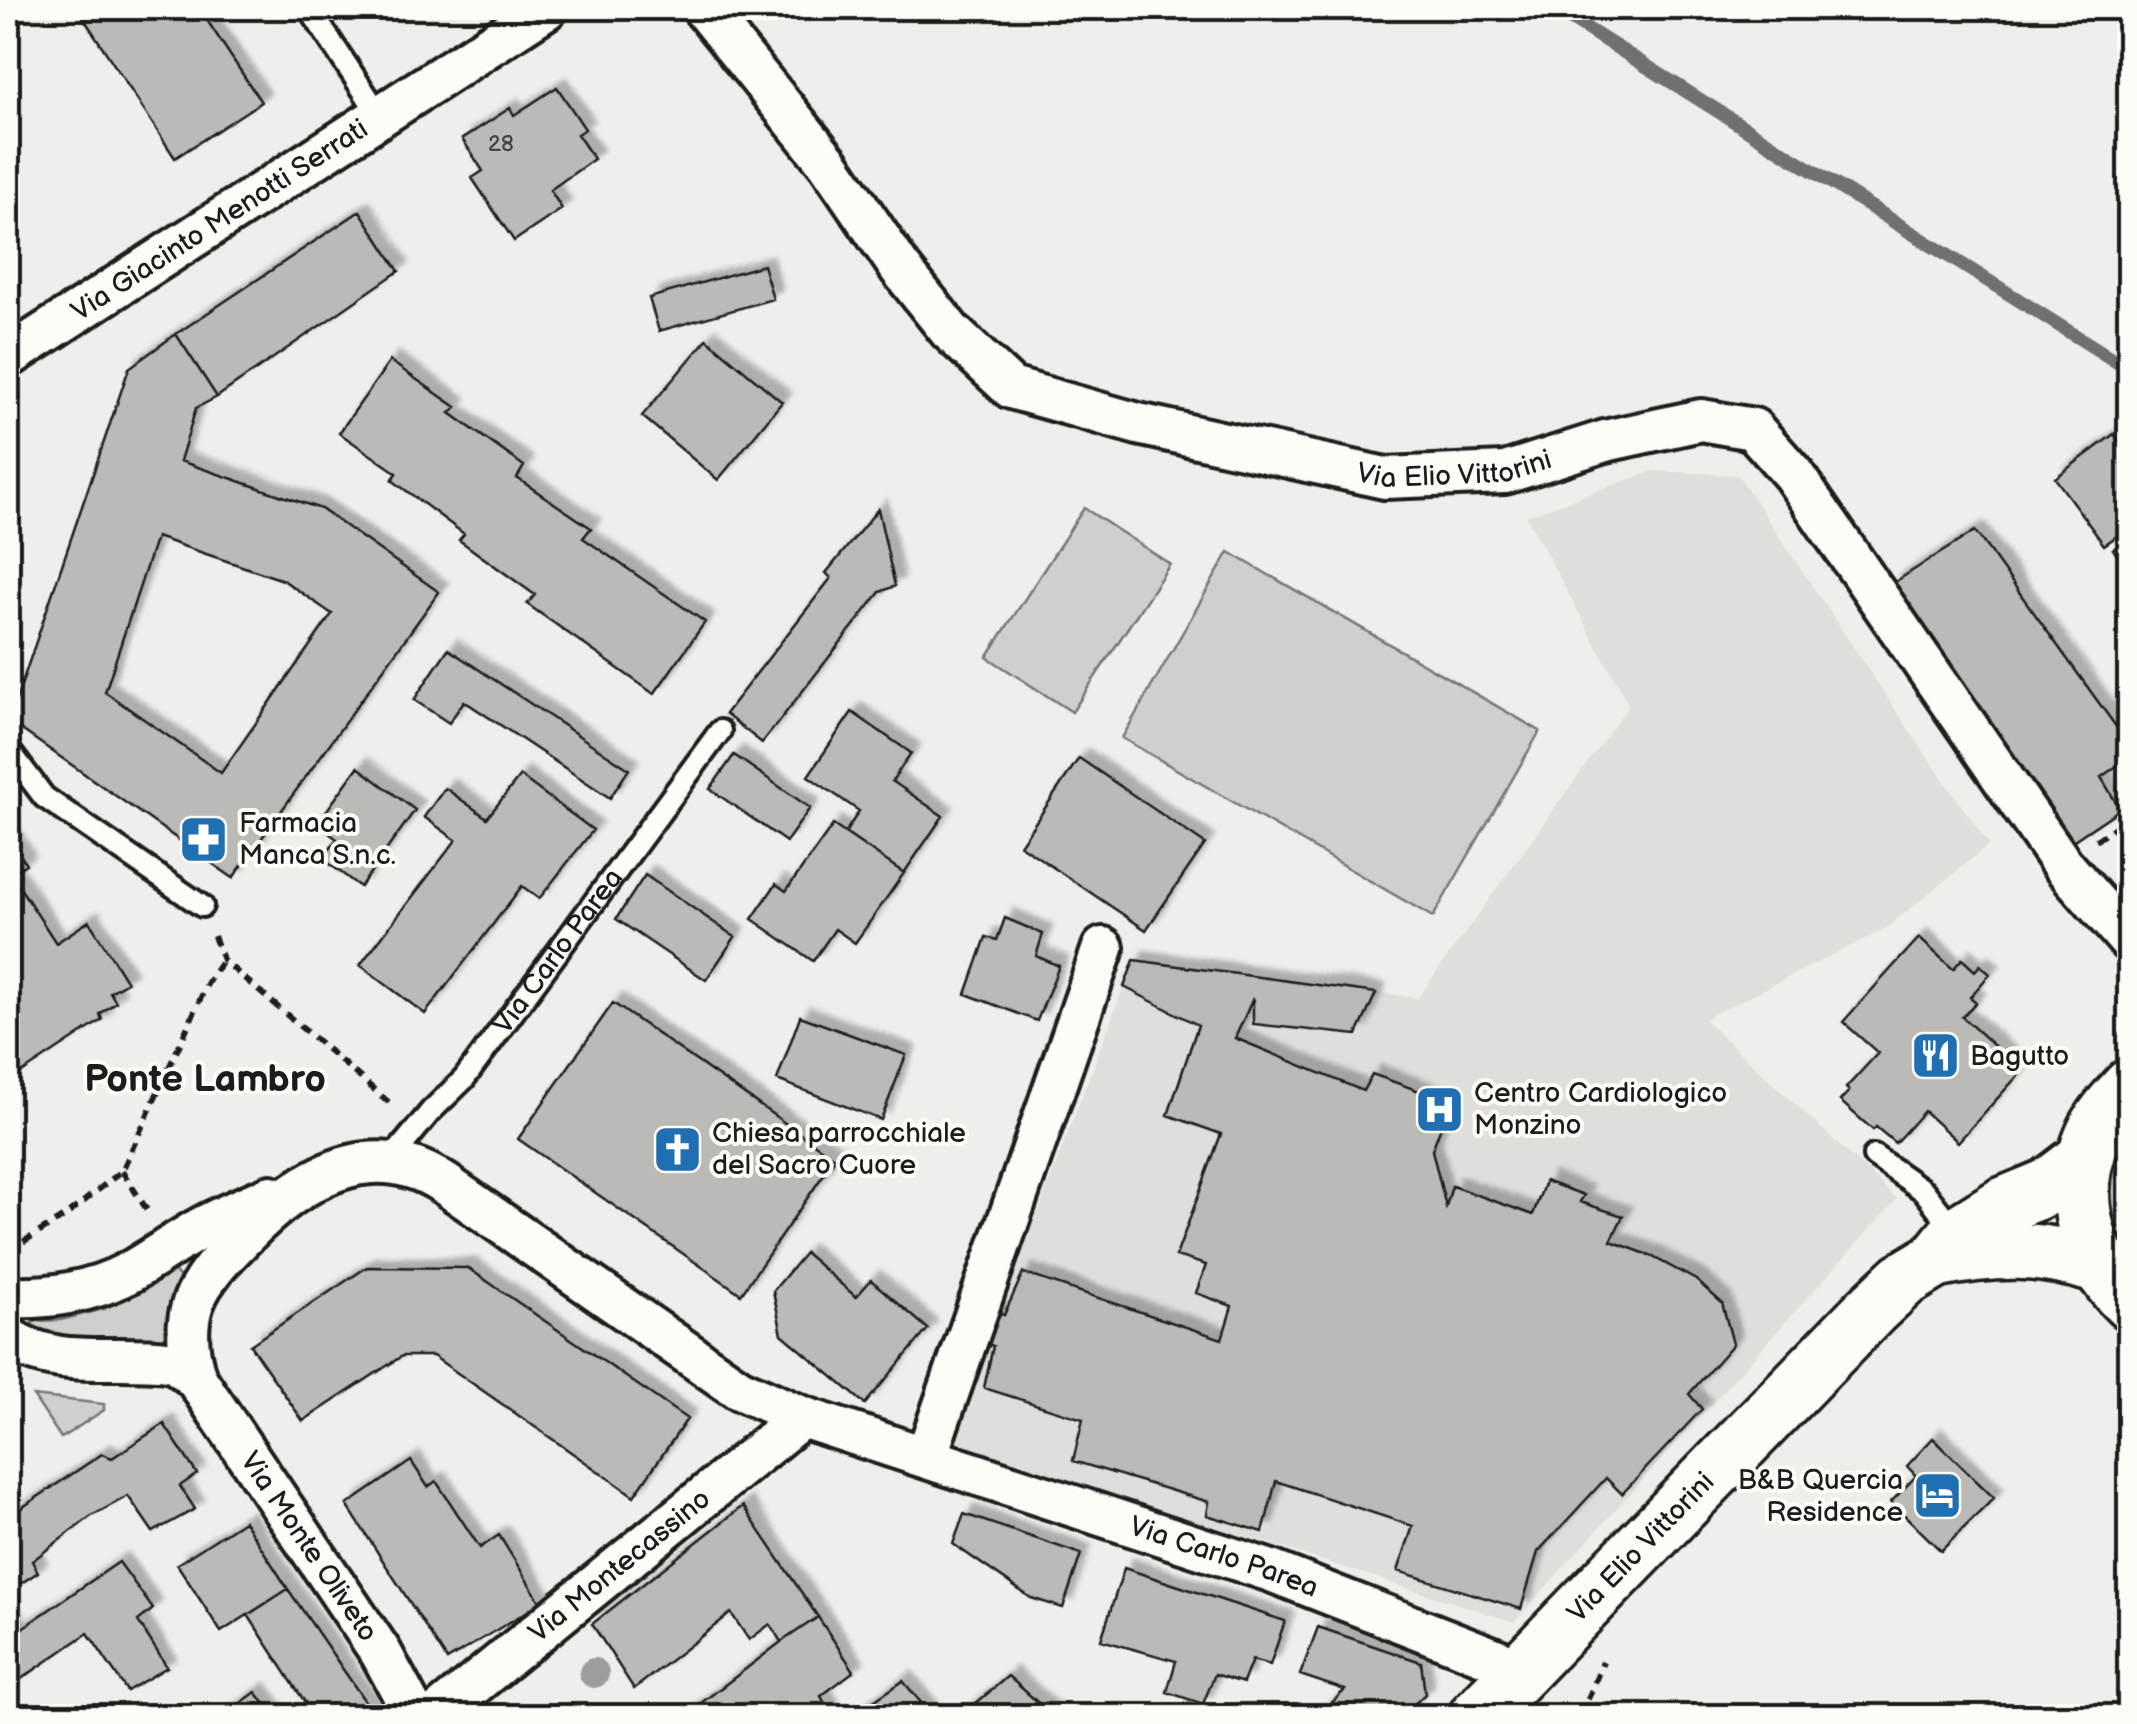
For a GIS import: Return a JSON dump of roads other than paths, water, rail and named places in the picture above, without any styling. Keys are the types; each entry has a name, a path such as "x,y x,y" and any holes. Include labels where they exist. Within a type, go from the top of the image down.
{"street":[{"name":"Via Giacinto Menotti Serrati","path":"8,357 546,8"},
{"name":"Via Elio Vittorini","path":"703,8 830,164 900,268 950,332 1012,388 1138,424 1385,478 1505,473 1605,441 1700,420 1753,429 1793,474 2062,864 2130,942"},
{"path":"924,1456 1103,948"},
{"path":"2114,1284 2088,1240 2081,1186 2086,1158 2103,1119 2130,1087"},
{"name":"Via Elio Vittorini","path":"1477,1716 1903,1280 2002,1206 2048,1186 2086,1158"},
{"name":"Via Carlo Parea","path":"196,1379 189,1328 192,1306 213,1271 251,1228 312,1180 346,1166 407,1165 436,1178 739,1388 802,1416 1271,1572 1522,1669"},
{"path":"8,1297 77,1291 116,1279 200,1229 312,1180"},
{"name":"Via Elio Vittorini","path":"1947,1247 2065,1254 2114,1284"},
{"path":"8,1338 49,1356 166,1361 196,1379"},
{"name":"Via Monte Oliveto","path":"196,1379 381,1652 415,1716"},
{"name":"Via Montecassino","path":"436,1716 802,1416"}],"lane":[{"name":"Via Giacinto Menotti Serrati","path":"308,8 380,116"},
{"name":"Via Carlo Parea","path":"388,1163 464,1078 720,732"},
{"path":"8,749 44,797 202,906"},
{"path":"1874,1156 1924,1191 1947,1247"}],"waterway":[{"path":"1554,8 2130,370"}],"place":[{"name":"Farmacia Manca S.n.c.","path":"204,839"},
{"name":"Bagutto","path":"1935,1056"},
{"name":"Centro Cardiologico Monzino","path":"1439,1109"},
{"name":"Chiesa parrocchiale del Sacro Cuore","path":"677,1149"},
{"name":"B&B Quercia Residence","path":"1938,1496"}],"district":[{"name":"Ponte Lambro","path":"205,1079"}]}
